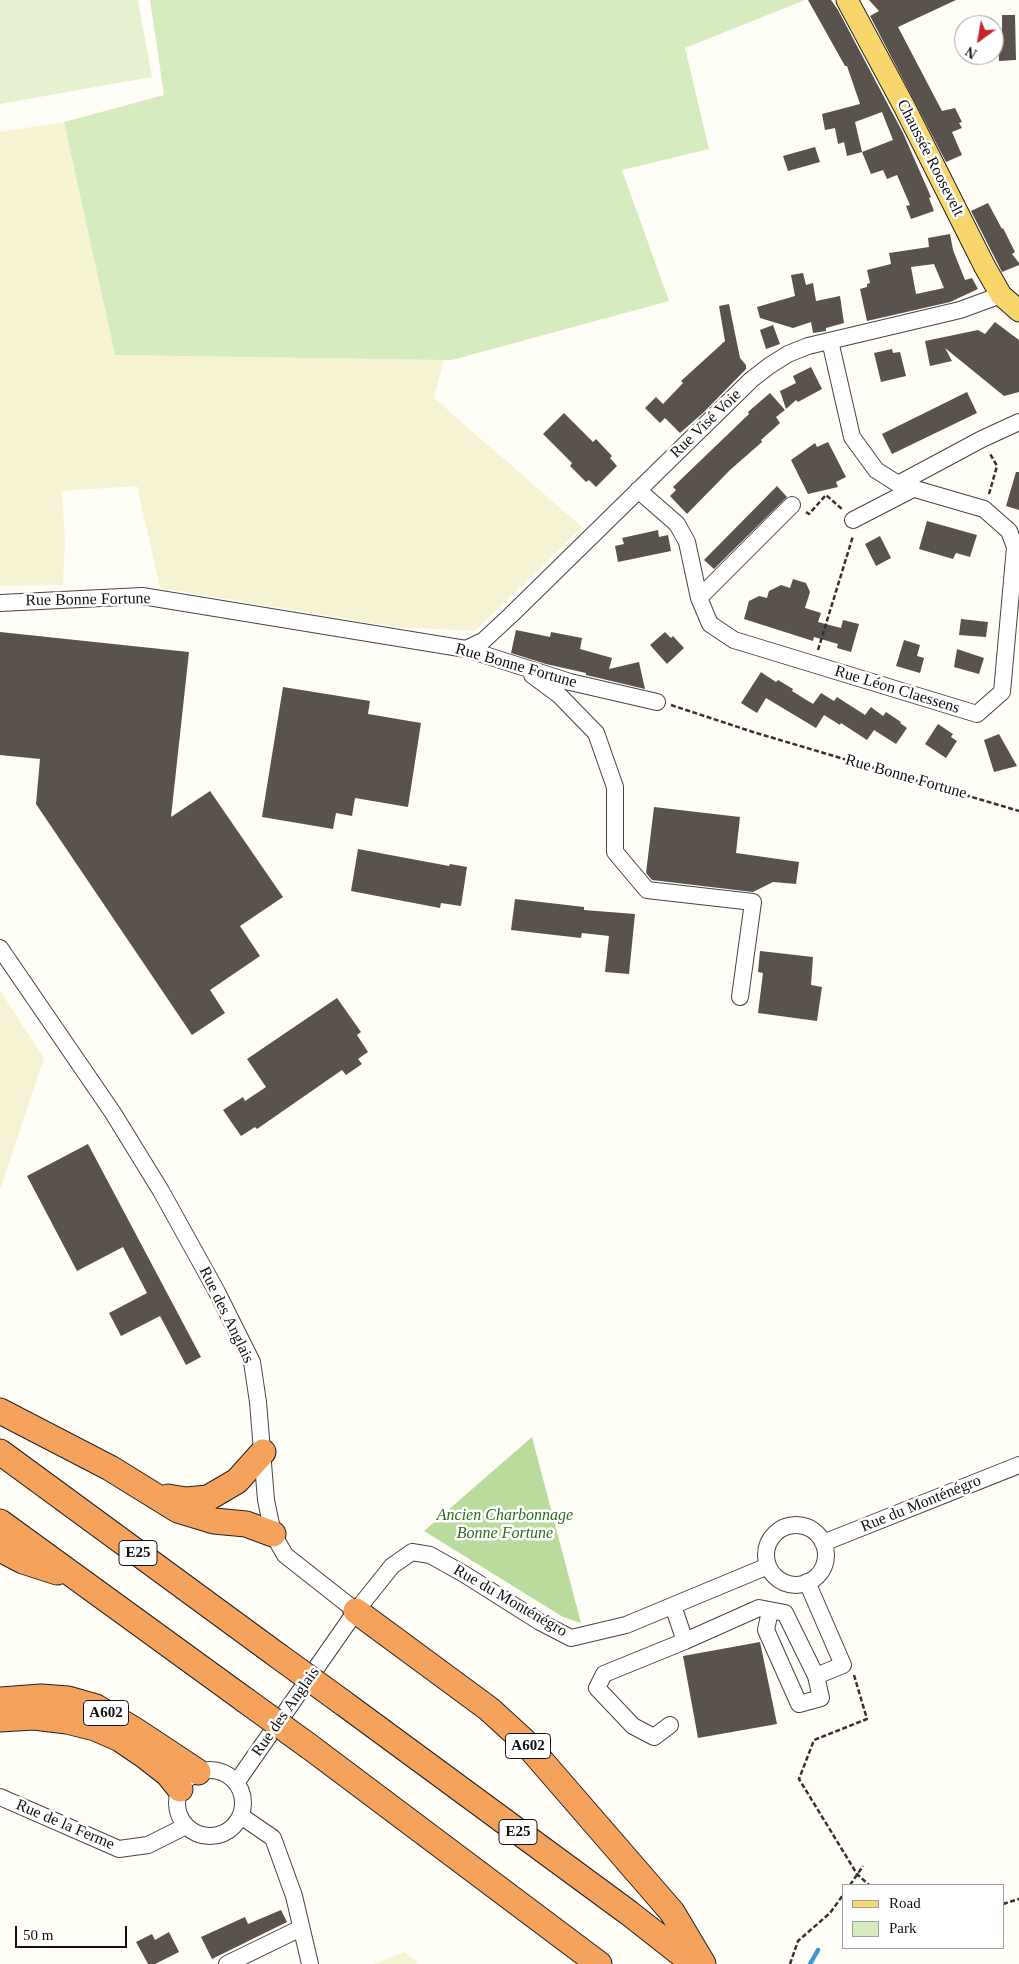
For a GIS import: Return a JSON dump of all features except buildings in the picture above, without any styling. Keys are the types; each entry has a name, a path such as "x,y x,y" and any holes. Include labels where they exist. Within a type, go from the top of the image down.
{"highway":[{"path":"0,1411 110,1468 178,1510 214,1521 246,1524 274,1534"},
{"name":"E25","path":"0,1452 342,1702 694,1964"},
{"path":"155,1495 186,1500 208,1498 237,1481 263,1452"},
{"path":"0,1522 310,1747 599,1964"},
{"path":"0,1549 23,1561 79,1579"},
{"name":"A602","path":"356,1611 489,1708 524,1741 672,1912 703,1964"},
{"name":"A602","path":"0,1700 41,1697 68,1699 96,1707 198,1772"},
{"name":"A602","path":"0,1719 34,1717 95,1728 120,1739 145,1756 168,1774 180,1789"}],"main road":[{"name":"Chaussée Roosevelt","path":"847,0 900,97 1001,296 1019,311"}],"street":[{"name":"Rue Visé Voie","path":"466,649 483,641 751,380 769,366 788,354 808,346 960,310 1001,296"},
{"name":"Rue Léon Claessens","path":"638,490 677,524 687,542 699,598 710,624 734,640 977,714 1002,692 1015,547 1009,531 984,510 905,486 876,470 852,437 830,341"},
{"path":"853,520 982,439 1019,422"},
{"path":"699,598 792,505"},
{"name":"Rue Bonne Fortune","path":"0,603 142,596 466,649 524,669 570,682 657,702"},
{"path":"524,669 558,695 596,733 615,787 615,852 647,890 753,902 740,997"},
{"name":"Rue des Anglais","path":"0,948 113,1113 161,1191 217,1292 252,1362 258,1402 266,1500 274,1534 285,1555 356,1611 236,1783"},
{"name":"Rue du Monténégro","path":"824,1543 1019,1465"},
{"path":"792,1525 809,1528 818,1534 824,1543 826,1557 823,1567 819,1574 807,1582 792,1584 782,1581 774,1575 768,1566 766,1553 768,1543 774,1534 782,1528 792,1525"},
{"name":"Rue du Monténégro","path":"356,1611 392,1566 412,1552 430,1555 540,1622 571,1638 626,1625 768,1566"},
{"path":"807,1582 842,1661 816,1676"},
{"path":"673,1606 686,1641"},
{"path":"670,1725 654,1737 633,1726 597,1688 604,1674 686,1641 760,1608 770,1610 785,1613 816,1676 821,1698 799,1704 766,1630 770,1610"},
{"path":"217,1771 228,1775 236,1783 242,1794 244,1805 237,1823 228,1831 218,1836 206,1836 195,1833 186,1826 179,1812 178,1801 180,1789 185,1782 198,1772 217,1771"},
{"name":"Rue de la Ferme","path":"0,1797 119,1849 148,1845 186,1826"},
{"path":"241,1816 273,1838 294,1896 310,1964"},
{"path":"227,1964 301,1928"}],"path":[{"path":"982,439 997,466 984,510"},
{"path":"792,505 798,502 809,514 826,495 853,520 856,526 814,665"},
{"name":"Rue Bonne Fortune","path":"657,702 1019,811"},
{"path":"842,1661 856,1677 867,1720 814,1740 799,1780 857,1874 868,1884"},
{"path":"851,1884 862,1866"},
{"path":"790,1964 798,1941 830,1914 842,1896"},
{"path":"1004,1904 1019,1899"}],"shaded area":[{"path":"64,122 115,355 444,360 434,398 582,527 475,631 394,627 160,588 137,486 62,491 65,539 63,585 0,586 0,132"},
{"path":"0,991 44,1058 0,1190"},
{"path":"404,1952 419,1964 374,1964"}],"green space":[{"path":"0,0 138,0 152,77 0,104"},
{"path":"150,0 805,0 685,48 709,149 622,170 669,301 452,360 444,360 115,355 64,122 164,95"},
{"name":"Ancien Charbonnage Bonne Fortune","path":"532,1437 581,1623 563,1617 424,1531"}],"waterway":[{"path":"810,1964 818,1950"}]}
